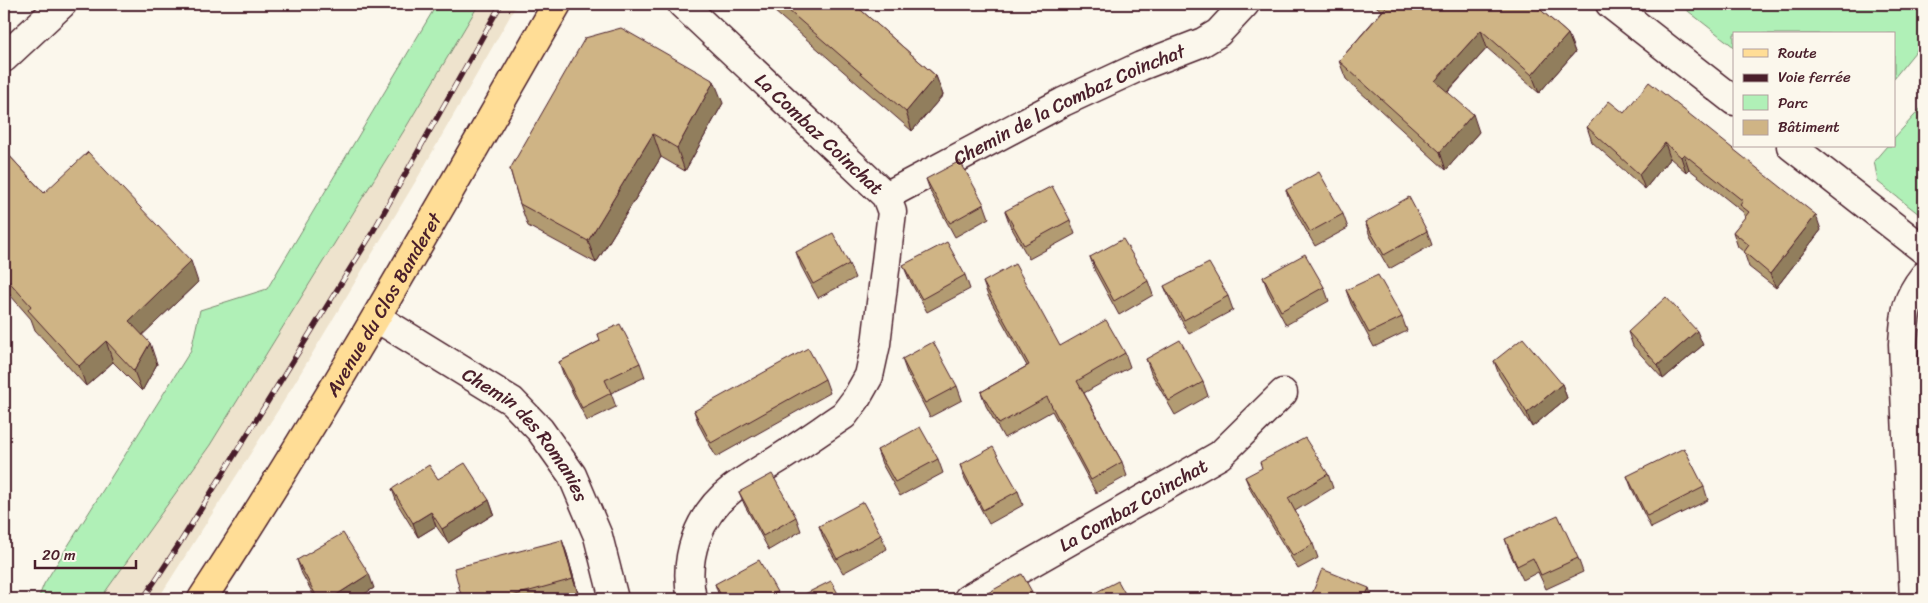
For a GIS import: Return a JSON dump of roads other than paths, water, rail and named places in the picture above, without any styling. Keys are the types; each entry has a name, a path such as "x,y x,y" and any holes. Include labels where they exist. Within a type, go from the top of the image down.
{"main road":[{"name":"Avenue du Clos Banderet","path":"202,599 377,318 557,4"}],"street":[{"path":"4,58 62,4"},
{"name":"La Combaz Coinchat","path":"682,4 886,196 892,212 876,344 868,376 856,399 844,415 731,490 713,507 694,542 689,586 692,599"},
{"name":"Chemin de la Combaz Coinchat","path":"886,196 1102,83 1203,42 1218,33 1245,4"},
{"path":"1610,4 1733,101"},
{"path":"1794,148 1924,250"},
{"path":"1914,599 1903,344 1905,313 1910,296 1924,276"},
{"name":"Chemin des Romanies","path":"377,318 512,401 540,430 572,475 598,536 614,599"},
{"name":"La Combaz Coinchat","path":"968,599 1220,455 1284,393"}],"railway":[{"path":"143,599 178,546 371,235 501,4"}]}
